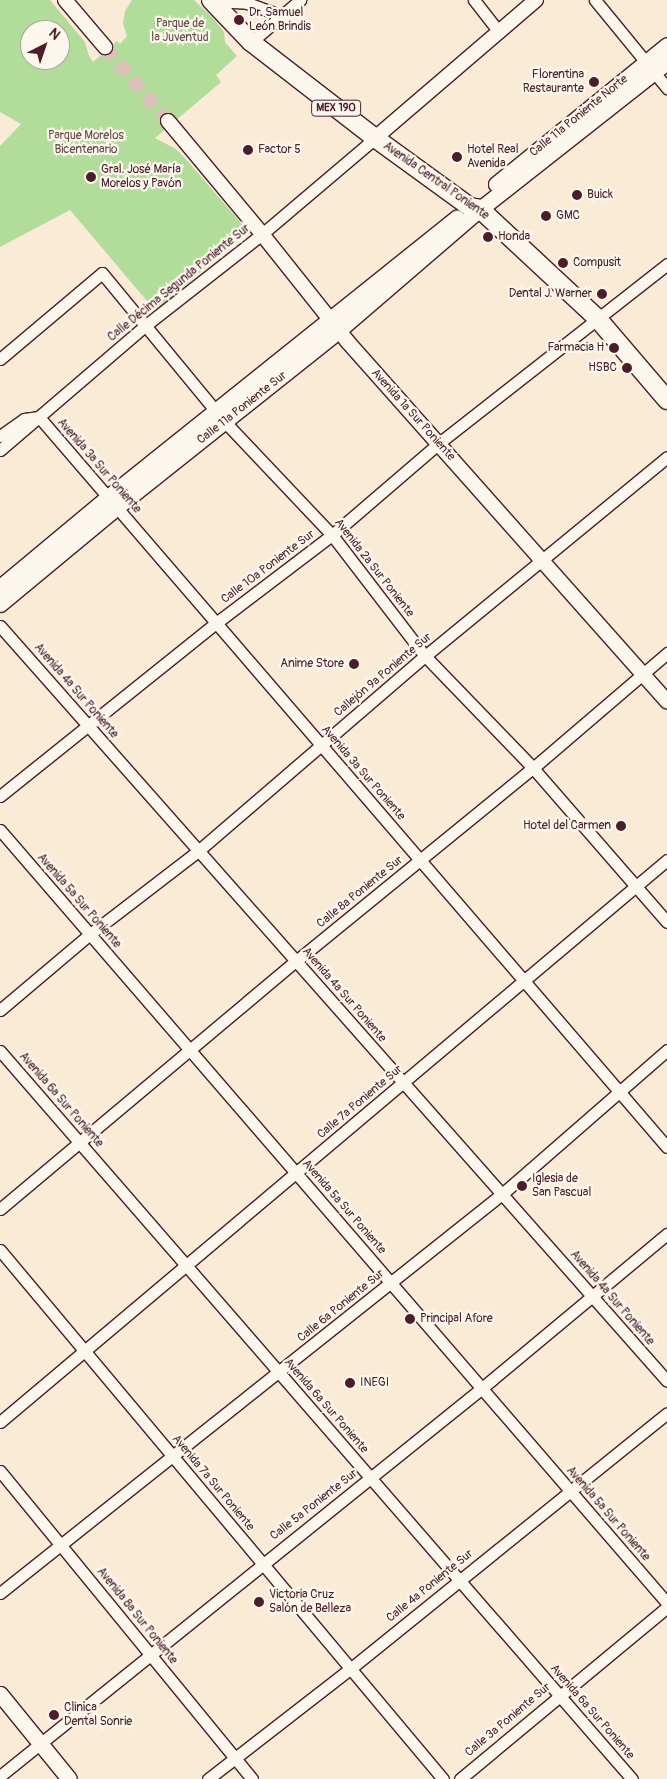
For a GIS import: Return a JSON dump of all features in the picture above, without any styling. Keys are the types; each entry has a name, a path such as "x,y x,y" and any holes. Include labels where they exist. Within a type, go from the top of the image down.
{"main road":[{"name":"Avenida Central Poniente","path":"212,1 251,42 375,138 475,208 597,318 667,400"},
{"name":"Calle 11a Poniente Norte","path":"475,208 650,67 667,45"},
{"name":"Calle 11a Poniente Norte","path":"650,67 667,62"},
{"name":"Calle 11a Poniente Sur","path":"0,587 112,502 333,326 475,208"},
{"name":"Calle 11a Poniente Sur","path":"0,604 112,502"},
{"path":"0,1694 69,1779"}],"street":[{"path":"65,0 105,47"},
{"path":"251,42 300,0"},
{"path":"474,0 499,32"},
{"path":"375,138 536,0"},
{"path":"595,0 667,88"},
{"path":"212,1 247,1 283,16"},
{"name":"Avenida 1a Sur Poniente","path":"168,121 262,234 333,326 439,443 541,562 667,702"},
{"name":"Calle Décima Segunda Poniente Sur","path":"0,450 146,325 262,234 375,138"},
{"name":"Calle 10a Poniente Sur","path":"0,796 216,623 332,535 439,443 667,264"},
{"name":"Avenida 2a Sur Poniente","path":"0,359 102,273 220,416 332,535 425,656 533,768 667,922"},
{"path":"0,436 24,419 39,417"},
{"name":"Avenida 3a Sur Poniente","path":"39,417 667,1147"},
{"name":"Callejón 9a Poniente Sur","path":"0,1010 90,934 198,851 425,656 667,457"},
{"name":"Avenida 4a Sur Poniente","path":"0,626 667,1381"},
{"name":"Calle 8a Poniente Sur","path":"0,1209 296,961 533,768 667,653"},
{"name":"Avenida 5a Sur Poniente","path":"0,830 667,1603"},
{"name":"Calle 7a Poniente Sur","path":"0,1422 638,887 667,860"},
{"name":"Calle 6a Poniente Sur","path":"0,1593 502,1194 667,1050"},
{"name":"Avenida 6a Sur Poniente","path":"0,1051 632,1779"},
{"name":"Calle 5a Poniente Sur","path":"0,1776 262,1563 482,1388 591,1295 667,1234"},
{"name":"Avenida 7a Sur Poniente","path":"0,1250 443,1779"},
{"name":"Calle 4a Poniente Sur","path":"208,1779 350,1669 667,1413"},
{"name":"Avenida 8a Sur Poniente","path":"0,1471 62,1544 252,1779"},
{"name":"Calle 3a Poniente Sur","path":"460,1779 667,1607"}],"green space":[{"name":"Parque Morelos Bicentenario","path":"0,0 50,0 67,20 20,20 20,70 70,70 70,24 85,42 93,62 117,41 120,44 127,36 123,24 125,11 132,0 194,0 213,18 224,32 225,42 237,56 216,75 221,82 155,138 176,149 183,156 243,225 244,232 163,306 156,308 152,307 70,210 0,247 0,146 21,124 0,112"}],"tunnel":[{"path":"105,47 168,121"}],"place":[{"name":"Dr. Samuel León Brindis","path":"239,20"},
{"name":"Florentina Restaurante","path":"594,82"},
{"name":"Factor 5","path":"248,150"},
{"name":"Hotel Real Avenida","path":"457,157"},
{"name":"Gral. José María Morelos y Pavón","path":"91,177"},
{"name":"Buick","path":"577,195"},
{"name":"GMC","path":"546,216"},
{"name":"Honda","path":"488,237"},
{"name":"Compusit","path":"563,263"},
{"name":"Dental J. Warner","path":"602,294"},
{"name":"Farmacia H","path":"614,348"},
{"name":"HSBC","path":"627,368"},
{"name":"Anime Store","path":"354,664"},
{"name":"Hotel del Carmen","path":"621,826"},
{"name":"Iglesia de San Pascual","path":"522,1186"},
{"name":"Principal Afore","path":"410,1319"},
{"name":"INEGI","path":"350,1383"},
{"name":"Victoria Cruz Salón de Belleza","path":"259,1602"},
{"name":"Clinica Dental Sonrie","path":"54,1715"}],"park label":[{"name":"Parque de la Juventud","path":"180,31"}]}
